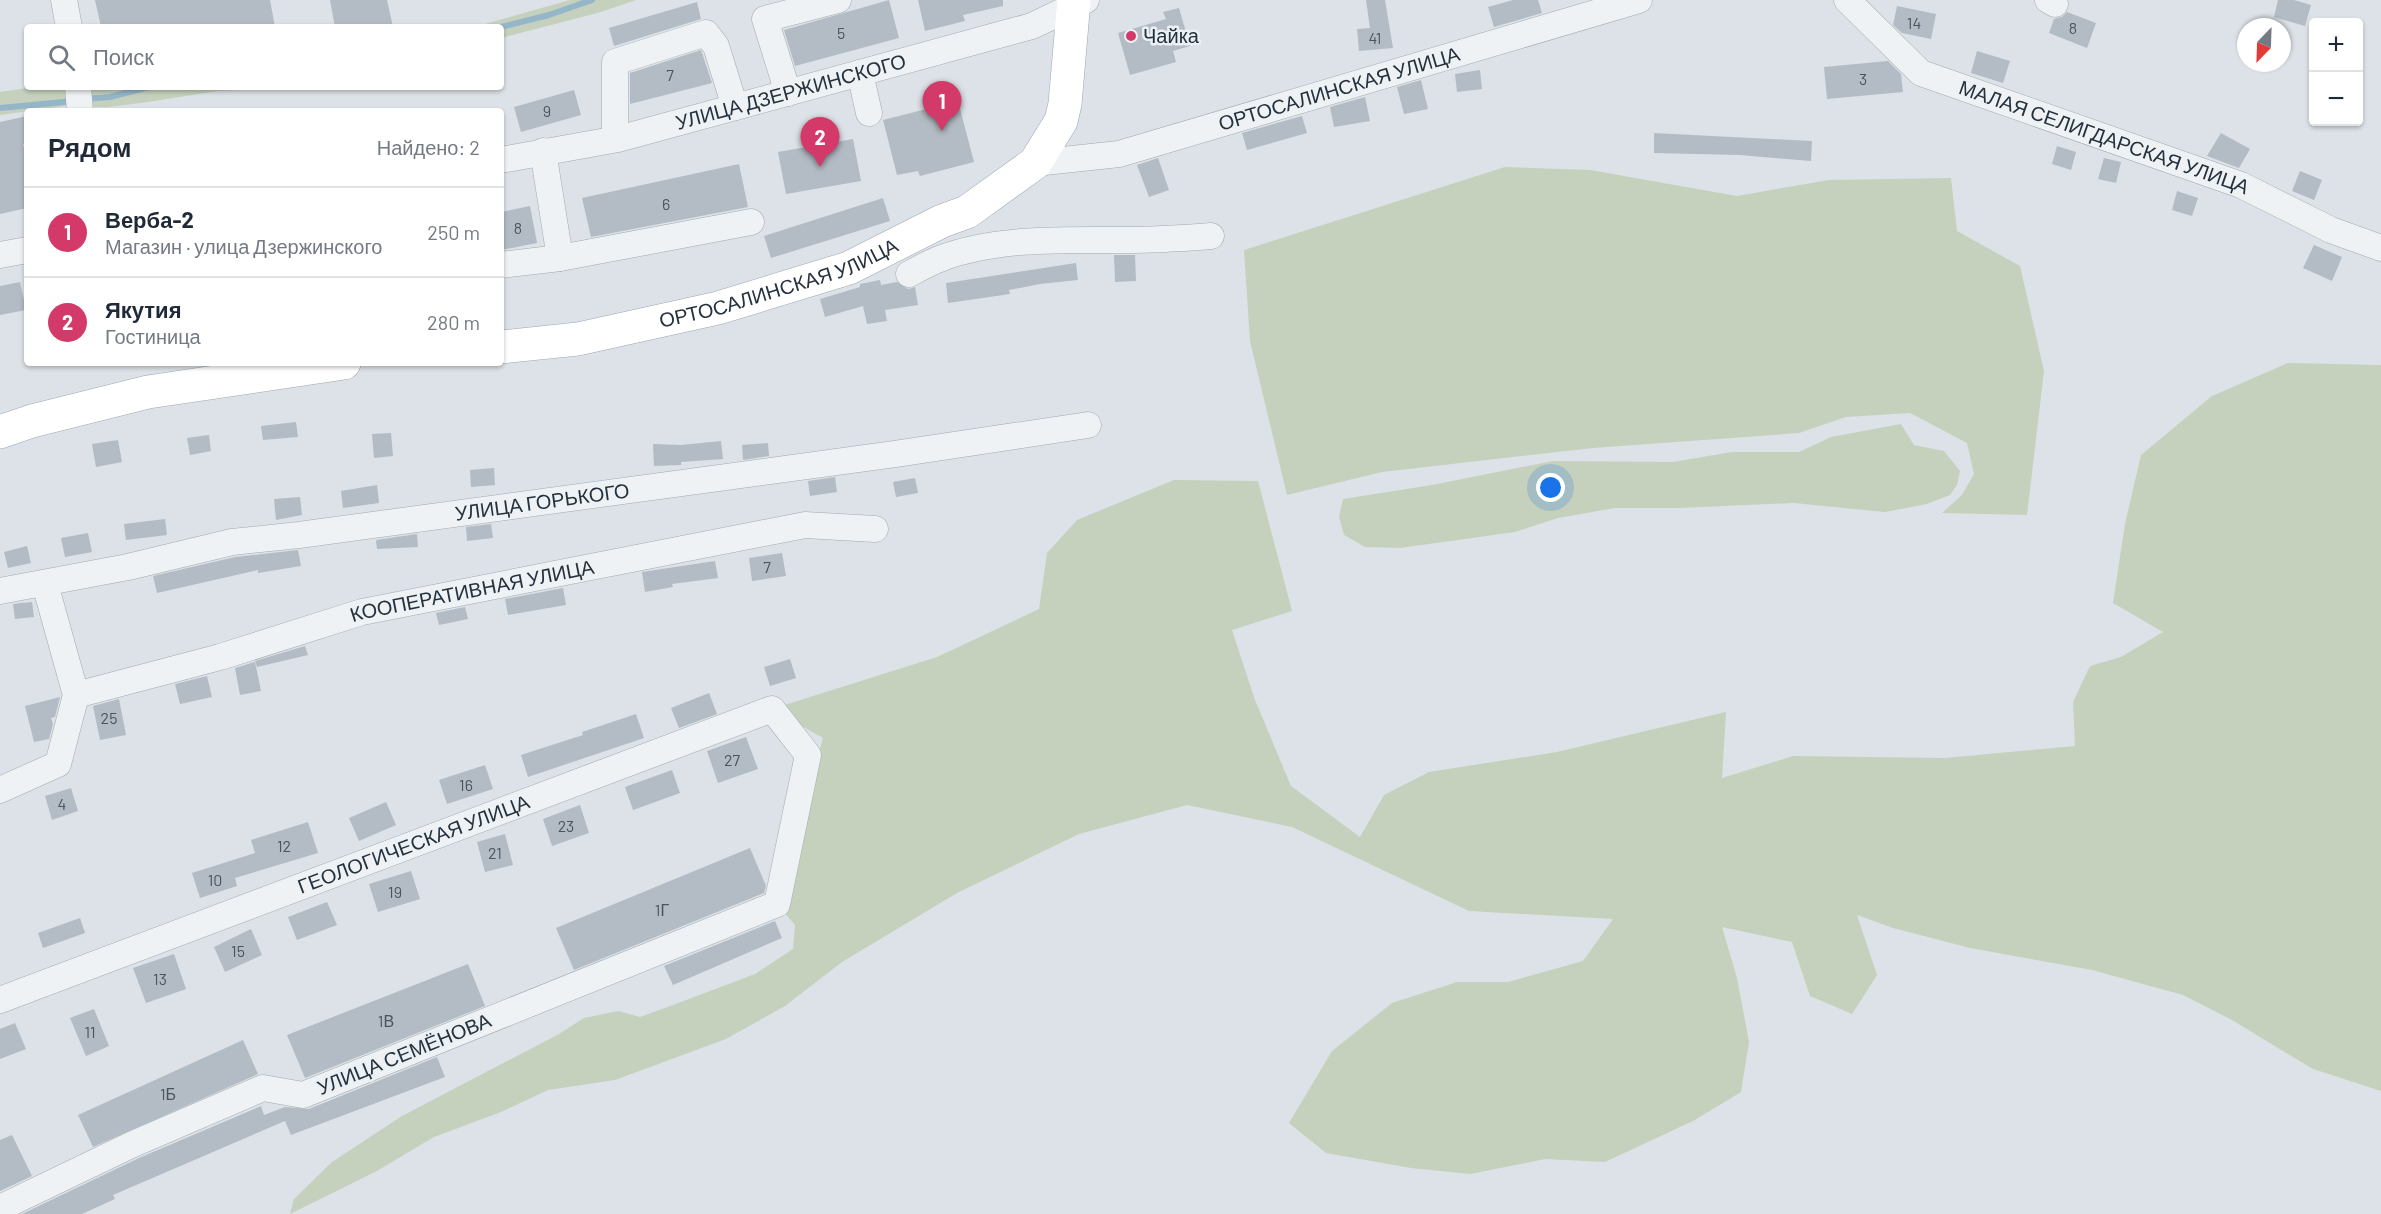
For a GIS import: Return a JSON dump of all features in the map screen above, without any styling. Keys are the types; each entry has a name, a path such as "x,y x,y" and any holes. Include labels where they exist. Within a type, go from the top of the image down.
{"main road":[{"name":"ОРТОСАЛИНСКАЯ УЛИЦА","path":"504,347 579,339 718,308 849,268 942,221 967,212 1035,163 1061,121 1079,2"},
{"path":"0,432 32,421 148,392 324,366"}],"street":[{"path":"64,0 68,24"},
{"path":"788,93 765,19 838,0"},
{"name":"ОРТОСАЛИНСКАЯ УЛИЦА","path":"1035,163 1119,154 1639,0"},
{"name":"МАЛАЯ СЕЛИГДАРСКАЯ УЛИЦА","path":"1847,0 1921,74 2241,184 2331,230 2381,248"},
{"name":"УЛИЦА ДЗЕРЖИНСКОГО","path":"504,159 615,139 788,93 1032,26 1079,2"},
{"path":"615,139 615,62 706,33 716,46 735,107"},
{"path":"860,73 869,113"},
{"path":"78,90 80,108"},
{"path":"543,151 560,258"},
{"path":"942,221 955,254"},
{"path":"504,265 560,258 751,222"},
{"path":"909,274 942,257 971,249 1043,241 1211,236"},
{"path":"0,255 24,251"},
{"name":"УЛИЦА ГОРЬКОГО","path":"0,591 128,567 232,542 895,454 1088,425"},
{"name":"КООПЕРАТИВНАЯ УЛИЦА","path":"76,695 220,657 362,612 805,525 875,529"},
{"path":"0,790 58,764 76,695 45,584"},
{"name":"ГЕОЛОГИЧЕСКАЯ УЛИЦА","path":"0,1000 772,709 808,755"},
{"name":"УЛИЦА СЕМЁНОВА","path":"0,1208 133,1144 262,1088 303,1095 777,904 808,755"}],"green space":[{"path":"570,0 636,0 601,12 504,37 504,24 485,24"},
{"path":"24,88 243,90 218,91 107,107 24,108 24,112 0,115 0,92"},
{"path":"1505,167 1590,170 1737,196 1829,180 1951,178 1957,231 2020,266 2044,371 2027,515 1942,513 1962,495 1974,474 1967,443 1910,413 1846,417 1799,433 1593,448 1382,472 1287,495 1250,341 1244,250"},
{"path":"2288,363 2381,365 2381,1091 2313,1069 2232,1020 2183,995 2092,970 1970,948 1893,928 1857,915 1877,975 1852,1014 1810,996 1792,942 1722,927 1737,978 1749,1042 1741,1092 1693,1121 1605,1162 1546,1159 1470,1174 1411,1168 1326,1153 1289,1123 1332,1051 1392,1003 1457,982 1508,982 1583,961 1613,919 1469,911 1292,827 1187,805 1079,834 957,893 842,962 785,1006 726,1039 615,1080 548,1090 501,1112 434,1137 377,1171 290,1214 294,1199 332,1162 402,1116 559,1034 584,1018 618,1011 640,1017 755,974 793,949 795,925 777,904 823,738 772,709 937,657 1039,609 1047,553 1077,520 1174,480 1258,481 1292,611 1232,630 1255,700 1291,786 1360,837 1384,795 1429,772 1557,752 1726,712 1722,778 1793,756 1945,758 2075,746 2073,702 2090,666 2121,657 2163,632 2113,603 2125,524 2141,455 2212,396"},
{"path":"1901,424 1914,445 1944,451 1960,471 1957,485 1950,495 1927,504 1885,512 1794,503 1680,508 1615,508 1558,518 1515,532 1400,548 1365,547 1344,535 1339,517 1343,499 1432,485 1553,461 1673,462 1732,452 1799,452 1831,437"}],"building":[{"path":"95,0 270,0 274,24 100,24"},
{"path":"330,0 387,0 392,24 334,24"},
{"path":"889,0 899,38 795,66 784,30"},
{"path":"918,0 1003,0 1003,6 963,15 965,21 925,31"},
{"path":"1366,0 1385,0 1393,48 1359,51 1357,29 1370,28"},
{"path":"1513,0 1538,0 1542,13 1494,27 1488,7"},
{"path":"2278,0 2294,0 2311,5 2305,26 2291,22 2291,18 2274,17"},
{"path":"697,2 701,19 614,46 609,28"},
{"path":"1897,6 1936,14 1931,39 1902,33 1893,25"},
{"path":"1179,8 1190,46 1173,51 1176,62 1130,75 1118,33 1166,19 1163,12"},
{"path":"2067,12 2096,23 2087,48 2049,33 2054,19 2062,17"},
{"path":"701,50 712,83 630,104 630,73"},
{"path":"1977,51 2010,61 2003,83 1971,73"},
{"path":"1888,61 1901,74 1903,92 1827,99 1824,67"},
{"path":"1480,70 1482,89 1457,92 1455,74"},
{"path":"1421,80 1428,109 1404,114 1397,87"},
{"path":"574,90 581,115 521,132 514,107"},
{"path":"1365,97 1370,121 1334,127 1330,107"},
{"path":"958,101 974,162 920,176 918,171 897,175 883,120"},
{"path":"1302,116 1307,133 1247,150 1242,133"},
{"path":"24,117 24,209 0,214 0,122"},
{"path":"1654,133 1812,141 1811,161 1740,155 1654,153"},
{"path":"2221,133 2250,149 2239,168 2207,156"},
{"path":"853,139 861,181 786,194 778,152"},
{"path":"2057,146 2076,152 2071,170 2052,164"},
{"path":"1158,158 1169,190 1149,197 1137,165"},
{"path":"2104,158 2121,162 2116,183 2098,179"},
{"path":"739,164 748,207 591,237 582,198"},
{"path":"2300,171 2322,180 2314,200 2292,191"},
{"path":"2177,191 2198,198 2192,216 2172,210"},
{"path":"883,198 890,221 771,258 764,236"},
{"path":"530,206 537,243 504,249 504,211"},
{"path":"2314,245 2342,257 2332,281 2303,268"},
{"path":"1114,255 1135,255 1136,281 1115,282"},
{"path":"1076,263 1078,280 1040,284 1009,290 1010,294 948,303 946,283"},
{"path":"880,280 881,285 897,282 908,289 915,287 918,305 885,310 887,321 867,324 863,306 825,317 820,299 860,287 860,284"},
{"path":"20,282 24,310 0,315 0,286"},
{"path":"296,422 298,437 263,440 261,426"},
{"path":"391,433 393,456 374,458 372,434"},
{"path":"209,435 211,451 190,455 187,438"},
{"path":"118,440 122,462 96,467 92,444"},
{"path":"721,441 723,459 654,466 653,444 681,445"},
{"path":"768,443 769,456 743,460 742,445"},
{"path":"494,468 495,485 471,487 470,470"},
{"path":"835,477 837,492 810,496 808,481"},
{"path":"915,478 918,493 896,497 893,482"},
{"path":"377,485 379,503 343,508 341,491"},
{"path":"300,497 302,515 276,520 274,499"},
{"path":"165,519 167,535 126,540 124,524"},
{"path":"491,524 493,538 467,541 466,527"},
{"path":"88,533 92,552 65,557 61,538"},
{"path":"417,534 418,547 377,549 376,540"},
{"path":"27,546 31,563 8,568 4,552"},
{"path":"298,550 301,566 258,573 258,570 157,593 153,576 235,557"},
{"path":"782,553 786,576 752,581 749,558"},
{"path":"715,561 718,578 672,584 673,587 645,592 642,572"},
{"path":"563,588 566,605 508,615 505,599"},
{"path":"32,602 34,617 15,619 13,604"},
{"path":"465,607 468,619 439,625 436,613"},
{"path":"305,646 308,655 257,667 255,661"},
{"path":"790,659 796,678 770,686 764,667"},
{"path":"255,662 261,691 240,695 235,668"},
{"path":"207,676 212,697 180,704 175,684"},
{"path":"709,693 717,714 679,728 671,708"},
{"path":"60,697 55,717 51,718 53,724 49,739 34,742 25,706"},
{"path":"119,699 126,735 100,740 93,706"},
{"path":"636,714 644,738 528,777 521,755 583,735 582,732"},
{"path":"746,737 758,769 718,783 707,751"},
{"path":"485,765 493,789 447,804 439,780"},
{"path":"672,770 680,793 633,810 625,787"},
{"path":"71,788 78,811 52,820 45,796"},
{"path":"386,802 396,825 359,841 349,818"},
{"path":"580,805 589,833 552,846 543,819"},
{"path":"308,822 318,853 235,878 237,886 200,898 192,873 255,853 251,840"},
{"path":"505,834 513,865 485,872 477,842"},
{"path":"750,848 766,886 764,893 574,970 556,928"},
{"path":"411,871 420,899 378,912 369,884"},
{"path":"327,902 337,925 297,940 288,917"},
{"path":"80,918 85,933 43,948 38,933"},
{"path":"775,921 782,938 673,985 664,966"},
{"path":"251,929 262,955 225,972 214,947"},
{"path":"174,954 186,989 146,1003 133,968"},
{"path":"468,964 485,1006 305,1078 287,1035"},
{"path":"94,1009 109,1046 86,1056 70,1018"},
{"path":"15,1023 26,1049 0,1059 0,1029"},
{"path":"243,1040 258,1074 93,1147 78,1115"},
{"path":"437,1057 445,1077 291,1135 285,1121 113,1195 115,1199 82,1214 22,1214 139,1158 261,1106 264,1115 285,1107 309,1109"},
{"path":"12,1135 32,1176 0,1191 0,1140"}],"waterway":[{"path":"504,26 549,15 592,0"},
{"path":"84,99 110,97 137,90"},
{"path":"0,108 74,101"}],"place":[{"name":"Чайка","path":"1131,36"},
{"name":"Верба-2","path":"942,131"},
{"name":"Якутия","path":"820,167"}]}
